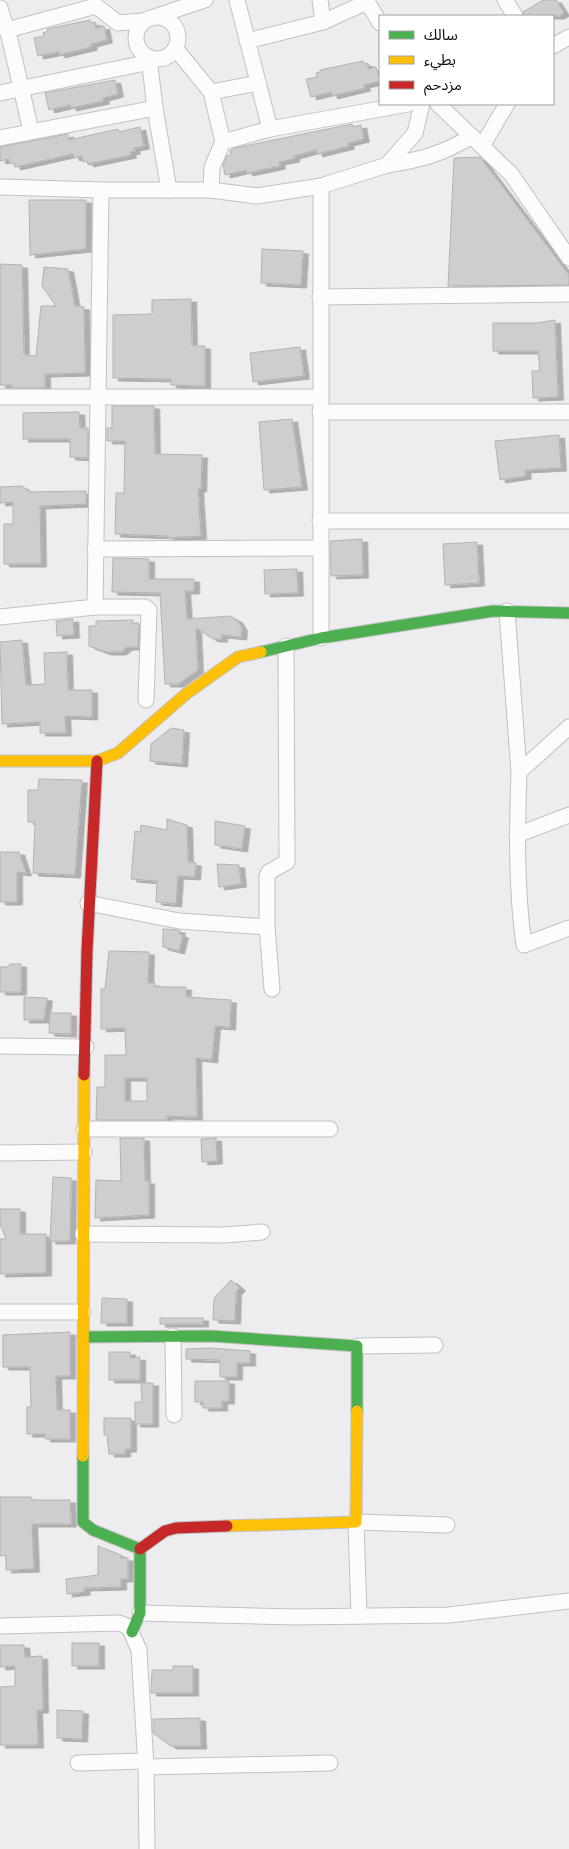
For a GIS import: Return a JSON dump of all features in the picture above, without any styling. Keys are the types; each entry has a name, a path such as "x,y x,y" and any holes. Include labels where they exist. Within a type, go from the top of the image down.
{"street":[{"path":"169,190 155,108 150,60 138,48 136,41 138,27 150,19 205,0"},
{"path":"237,0 270,129"},
{"path":"320,0 323,22"},
{"path":"505,0 513,15"},
{"path":"248,41 323,22 366,1 379,20"},
{"path":"0,93 164,58 175,48 178,41 175,27 164,18 118,23 96,6 7,30"},
{"path":"0,8 31,130"},
{"path":"554,45 569,37"},
{"path":"175,48 211,92 223,142 212,167 211,190"},
{"path":"211,92 258,83"},
{"path":"223,142 270,129 402,105"},
{"path":"387,165 415,132 422,105"},
{"path":"441,105 511,174 569,258"},
{"path":"0,187 101,190 211,190 257,196 321,186 387,165 424,160 456,146 477,141 506,105"},
{"path":"0,138 31,130 155,108"},
{"path":"321,186 321,638"},
{"path":"95,608 101,190"},
{"path":"320,297 569,294"},
{"path":"0,397 320,397"},
{"path":"320,412 569,412"},
{"path":"320,521 569,521"},
{"path":"96,549 320,548"},
{"path":"0,617 95,608 145,607 149,610 146,700"},
{"path":"0,761 97,760 118,753 186,694 238,657 321,638 493,611 569,613"},
{"path":"507,611 519,772 517,835 518,904 524,946 569,928"},
{"path":"272,989 266,927 267,874 287,862 286,646"},
{"path":"519,772 569,727"},
{"path":"97,760 88,903 84,1129 84,1524 93,1530 140,1549"},
{"path":"517,835 569,815"},
{"path":"88,903 179,920 266,927"},
{"path":"0,1046 86,1047"},
{"path":"84,1129 330,1129"},
{"path":"0,1153 84,1152"},
{"path":"83,1234 224,1235 262,1232"},
{"path":"0,1312 83,1312"},
{"path":"173,1336 174,1415"},
{"path":"83,1337 244,1337 357,1346 435,1345"},
{"path":"357,1346 356,1522 358,1616"},
{"path":"140,1549 165,1531 176,1528 356,1522 447,1525"},
{"path":"132,1632 140,1613 140,1549"},
{"path":"140,1613 358,1616 449,1615 569,1601"},
{"path":"0,1626 119,1623 128,1627 132,1632 139,1650 146,1764 147,1849"},
{"path":"78,1763 330,1763"}],"building":[{"path":"543,0 556,0 564,13 554,16 524,15 523,12"},
{"path":"90,20 91,23 95,22 96,28 104,26 107,40 91,44 92,47 59,55 59,52 38,56 34,38 44,36 43,33 48,31 47,29"},
{"path":"363,61 364,64 367,63 369,69 376,67 379,81 364,85 365,88 332,96 331,92 311,97 306,79 317,77 316,73 320,72 320,70"},
{"path":"115,80 118,94 103,98 104,101 71,108 70,105 49,110 45,93"},
{"path":"352,124 353,127 361,125 364,139 348,143 349,146 317,154 316,150 294,156 294,159 279,162 280,166 247,173 246,170 225,175 223,165 227,156 231,155 230,151 235,148"},
{"path":"140,127 144,146 134,148 135,151 130,152 131,155 88,164 87,161 83,162 82,156 74,158 73,154 15,167 14,163 10,164 9,159 0,161 0,147 68,134 69,140 118,129 119,132"},
{"path":"480,157 569,275 569,285 448,286 454,158"},
{"path":"29,200 86,200 86,249 30,255"},
{"path":"262,249 303,251 301,285 261,283"},
{"path":"0,264 22,265 24,355 36,356 41,306 56,306 42,286 44,267 68,269 75,306 84,307 85,373 45,374 45,388 12,388 12,385 0,385"},
{"path":"191,299 192,346 205,346 205,386 171,385 171,379 113,378 113,315 152,314 152,300"},
{"path":"555,320 558,397 533,398 532,371 540,371 538,351 493,351 493,323 537,323"},
{"path":"300,347 304,376 253,382 250,353"},
{"path":"112,406 154,406 155,454 202,455 201,489 198,489 201,536 168,538 168,536 115,534 116,493 124,493 125,441 107,441 107,428 112,428"},
{"path":"79,412 80,428 88,428 88,458 70,457 70,439 23,439 23,413"},
{"path":"292,419 302,487 264,490 259,422"},
{"path":"559,435 561,468 525,470 526,476 500,480 495,441"},
{"path":"22,486 30,492 86,491 86,504 40,506 41,564 4,564 4,524 13,524 13,502 0,503 0,487"},
{"path":"362,539 363,575 331,576 330,541"},
{"path":"477,542 479,583 445,585 443,544"},
{"path":"113,558 149,559 149,579 194,579 194,591 185,591 187,619 230,616 237,620 242,628 241,637 222,635 222,639 213,639 196,628 198,670 178,684 165,684 160,593 112,592"},
{"path":"297,569 298,593 265,594 264,570"},
{"path":"73,619 74,635 57,636 56,621"},
{"path":"133,620 133,624 139,624 138,647 127,647 121,652 106,652 89,646 89,626 96,626 96,621"},
{"path":"22,640 26,685 45,684 44,653 67,652 68,690 92,690 92,717 65,716 66,733 40,733 40,722 2,724 0,642"},
{"path":"171,728 184,730 182,764 150,761 151,744"},
{"path":"39,779 82,780 75,875 33,873 35,822 28,822 28,790 38,790"},
{"path":"167,819 187,825 188,862 196,863 195,877 178,876 176,904 156,902 157,881 131,879 135,831 140,832 141,825 167,830"},
{"path":"215,821 245,826 242,849 215,845"},
{"path":"0,852 19,852 26,873 17,872 17,902 0,902"},
{"path":"217,864 239,865 241,884 219,887"},
{"path":"163,929 180,930 179,934 183,935 179,951 163,947"},
{"path":"109,951 149,952 148,983 155,983 155,987 186,987 186,997 231,1000 230,1027 215,1026 212,1060 196,1058 197,1117 167,1116 167,1120 96,1120 97,1087 105,1087 105,1055 126,1055 125,1028 101,1029 101,989 105,989","holes":["125,1078 147,1078 147,1101 125,1101"]},
{"path":"10,964 21,964 21,992 0,992 0,967 7,967"},
{"path":"24,997 47,998 44,1020 24,1020"},
{"path":"50,1013 71,1013 71,1034 49,1033"},
{"path":"120,1138 144,1138 145,1181 149,1181 149,1215 95,1218 96,1180 121,1181"},
{"path":"216,1138 217,1161 202,1162 201,1139"},
{"path":"53,1177 71,1178 70,1241 50,1241"},
{"path":"0,1209 20,1209 20,1234 46,1234 46,1273 0,1274 0,1239 6,1239 0,1224"},
{"path":"231,1280 240,1288 236,1292 235,1321 213,1320 214,1298"},
{"path":"102,1298 127,1299 127,1323 101,1323"},
{"path":"160,1318 203,1318 203,1324 160,1324"},
{"path":"70,1332 70,1376 56,1376 57,1410 70,1410 70,1439 45,1439 45,1434 27,1434 27,1407 31,1407 30,1367 3,1367 3,1335"},
{"path":"211,1348 250,1351 250,1363 237,1363 237,1377 220,1377 220,1360 186,1359 186,1349"},
{"path":"109,1352 130,1352 130,1358 140,1357 140,1380 109,1380"},
{"path":"195,1381 229,1381 229,1401 222,1401 222,1408 203,1408 203,1402 195,1402"},
{"path":"141,1383 153,1383 153,1424 135,1424 135,1402 142,1402"},
{"path":"104,1418 131,1418 131,1449 125,1449 125,1454 109,1454 107,1435 104,1435"},
{"path":"0,1497 31,1497 31,1500 70,1500 71,1524 32,1524 34,1569 6,1570 6,1555 0,1556"},
{"path":"98,1546 121,1555 121,1558 128,1558 128,1579 121,1579 121,1587 84,1588 85,1592 67,1594 66,1579 98,1575"},
{"path":"72,1643 99,1643 99,1666 72,1666"},
{"path":"0,1645 24,1645 25,1657 42,1656 43,1710 37,1710 38,1745 0,1745 0,1687 15,1686 15,1666 0,1667"},
{"path":"173,1666 193,1666 193,1693 151,1693 152,1670 173,1670"},
{"path":"57,1710 83,1711 82,1739 57,1738"},
{"path":"200,1718 201,1746 171,1746 153,1733 153,1719"}],"traffic: fast":[{"path":"261,652 321,638 493,611 569,613"},
{"path":"83,1337 211,1336 357,1346 357,1411"},
{"path":"83,1456 83,1522 93,1530 140,1549 140,1613 132,1632"}],"traffic: slow":[{"path":"0,761 97,761 118,753 186,694 238,657 261,652"},
{"path":"83,1456 84,1075"},
{"path":"227,1526 356,1522 357,1411"}],"traffic: jam":[{"path":"84,1075 87,951 97,761"},
{"path":"140,1549 165,1531 176,1528 227,1526"}]}
